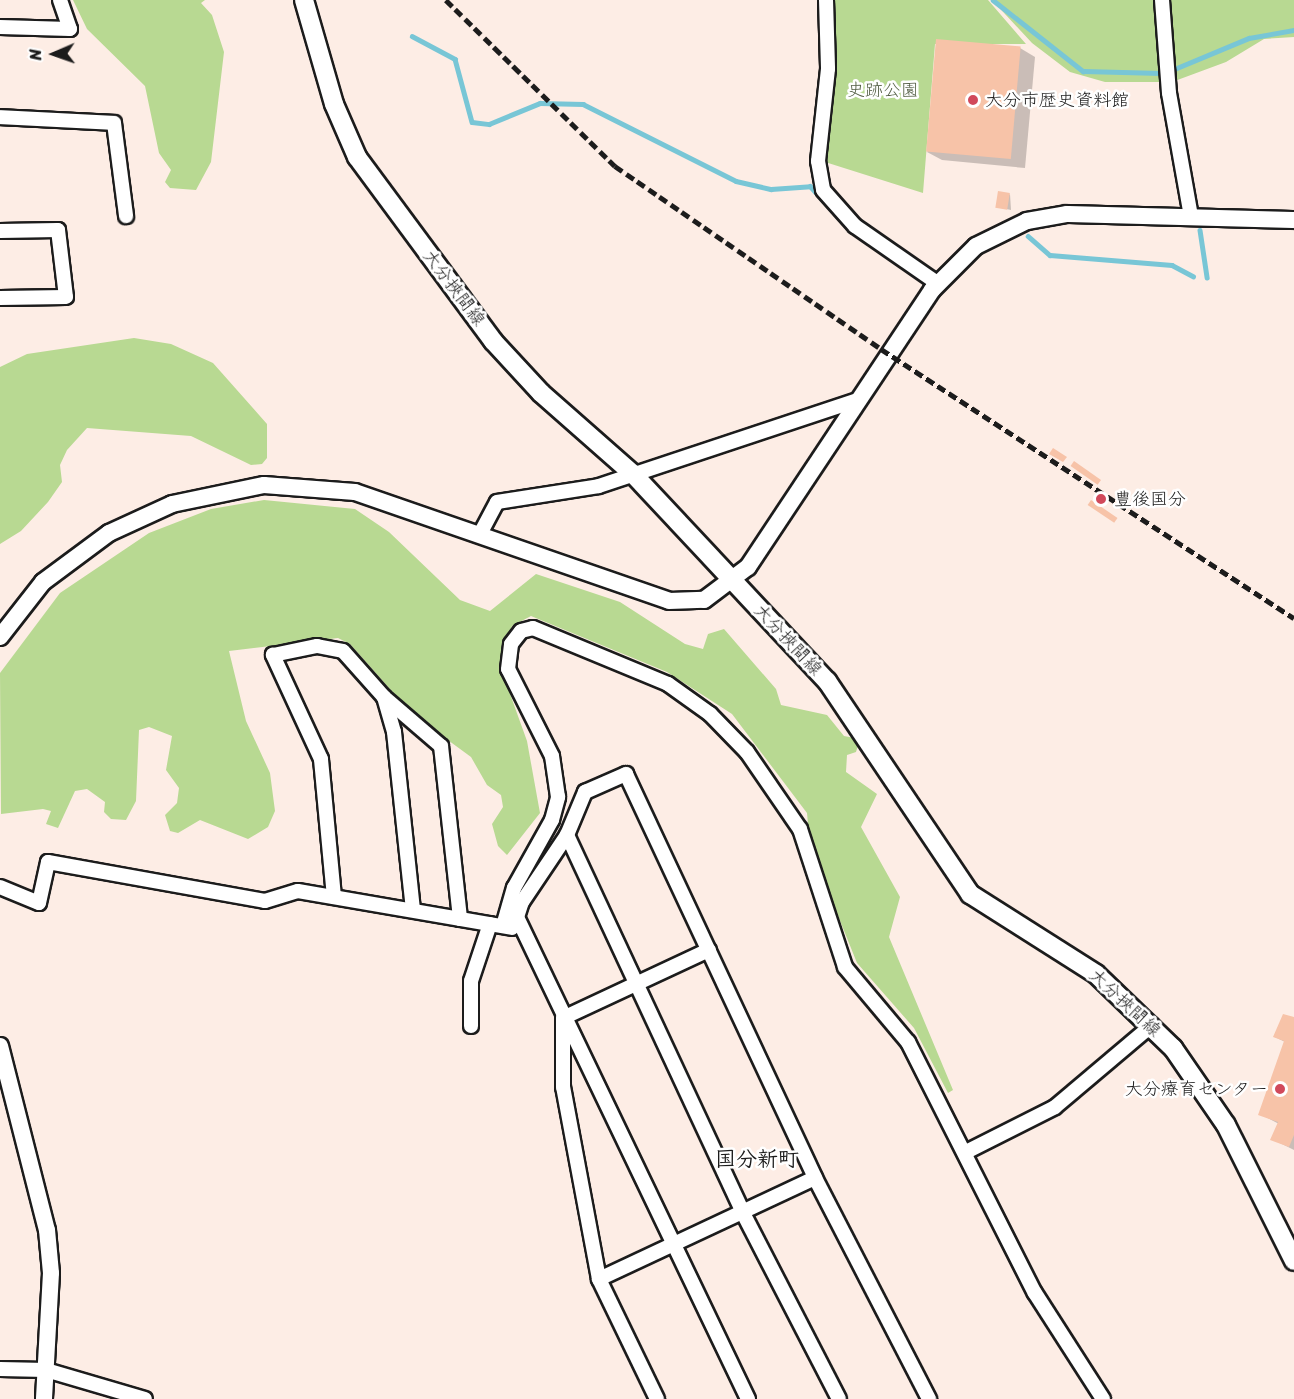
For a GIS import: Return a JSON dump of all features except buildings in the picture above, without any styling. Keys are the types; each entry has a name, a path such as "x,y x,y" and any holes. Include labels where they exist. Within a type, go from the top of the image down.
{"main road":[{"name":"大分挾間線","path":"304,0 334,104 365,169 510,360 633,474 843,702 970,894 1096,974 1152,1025 1221,1117 1294,1261"}],"street":[{"path":"0,27 70,29 60,0"},
{"path":"826,0 828,69 818,161 823,190 855,226 937,283"},
{"path":"1162,0 1169,93 1191,217"},
{"path":"0,117 114,123 126,216"},
{"path":"0,637 34,592 81,551 141,516 208,494 264,485 339,488 678,603 705,600 734,582 937,283 976,246 1027,221 1067,214 1294,220"},
{"path":"0,231 58,230 66,297 0,298"},
{"path":"480,534 494,504 599,486 633,474 720,450 858,400"},
{"path":"471,1026 471,981 514,888 552,820 558,797 552,756 508,669 511,644 521,631 532,628 668,684 739,741 800,829 845,967 909,1042 1035,1293 1102,1399"},
{"path":"334,897 321,759 273,655 317,646 343,651 384,697 441,746 460,919"},
{"path":"384,697 394,732 413,910"},
{"path":"748,1399 670,1246 520,929 522,902 567,835 585,792 626,774 815,1178 929,1399"},
{"path":"567,835 743,1213 839,1399"},
{"path":"0,887 39,903 48,862 266,901 298,891 520,929"},
{"path":"563,1018 709,950"},
{"path":"563,1018 563,1088 599,1279 657,1399"},
{"path":"966,1152 1055,1107 1152,1025"},
{"path":"0,1046 47,1230 51,1273 44,1399"},
{"path":"599,1279 815,1178"},
{"path":"0,1369 46,1371 145,1399"}],"green space":[{"path":"73,0 205,0 201,3 212,15 224,52 211,162 196,190 170,188 165,182 171,170 159,153 145,86 87,29"},
{"name":"史跡公園","path":"834,0 988,0 1026,44 935,44 923,193 825,162 833,109"},
{"path":"992,0 1294,0 1294,37 1264,39 1226,62 1172,82 1105,82 1070,72 1032,43"},
{"path":"134,338 171,344 213,363 267,424 267,458 262,464 251,465 191,436 87,428 67,450 60,465 62,482 48,502 21,531 0,544 0,367 27,354"},
{"path":"264,500 355,509 389,532 460,600 490,611 536,574 620,602 685,644 703,649 708,634 724,629 776,689 781,705 827,715 844,736 860,739 856,752 847,755 846,772 877,794 861,827 900,897 889,937 953,1090 948,1093 914,1028 857,963 810,846 807,813 732,714 667,672 531,616 512,626 500,666 527,741 540,813 507,855 498,846 492,824 503,807 501,795 487,785 471,757 411,713 350,644 338,638 229,651 246,721 270,773 275,811 268,827 248,839 200,820 178,833 170,831 165,815 177,803 179,788 166,770 172,736 149,727 139,730 136,801 126,820 111,819 104,812 105,802 87,789 75,791 58,828 46,824 51,811 43,809 1,814 0,673 60,593 149,533 211,509"}],"waterway":[{"path":"993,0 1083,71 1161,73"},
{"path":"1172,70 1249,38 1294,30"},
{"path":"412,36 455,59 472,122 489,124 540,103 583,104 736,181 771,189 810,186 851,231"},
{"path":"1200,230 1207,277"},
{"path":"1028,236 1050,255 1172,265 1193,276"}],"railway":[{"path":"446,0 615,166 881,349 1294,618"}],"place":[{"name":"大分市歴史資料館","path":"973,100"},
{"name":"豊後国分","path":"1101,499"},
{"name":"大分療育センター","path":"1280,1089"}],"district":[{"name":"国分新町","path":"757,1159"}]}
